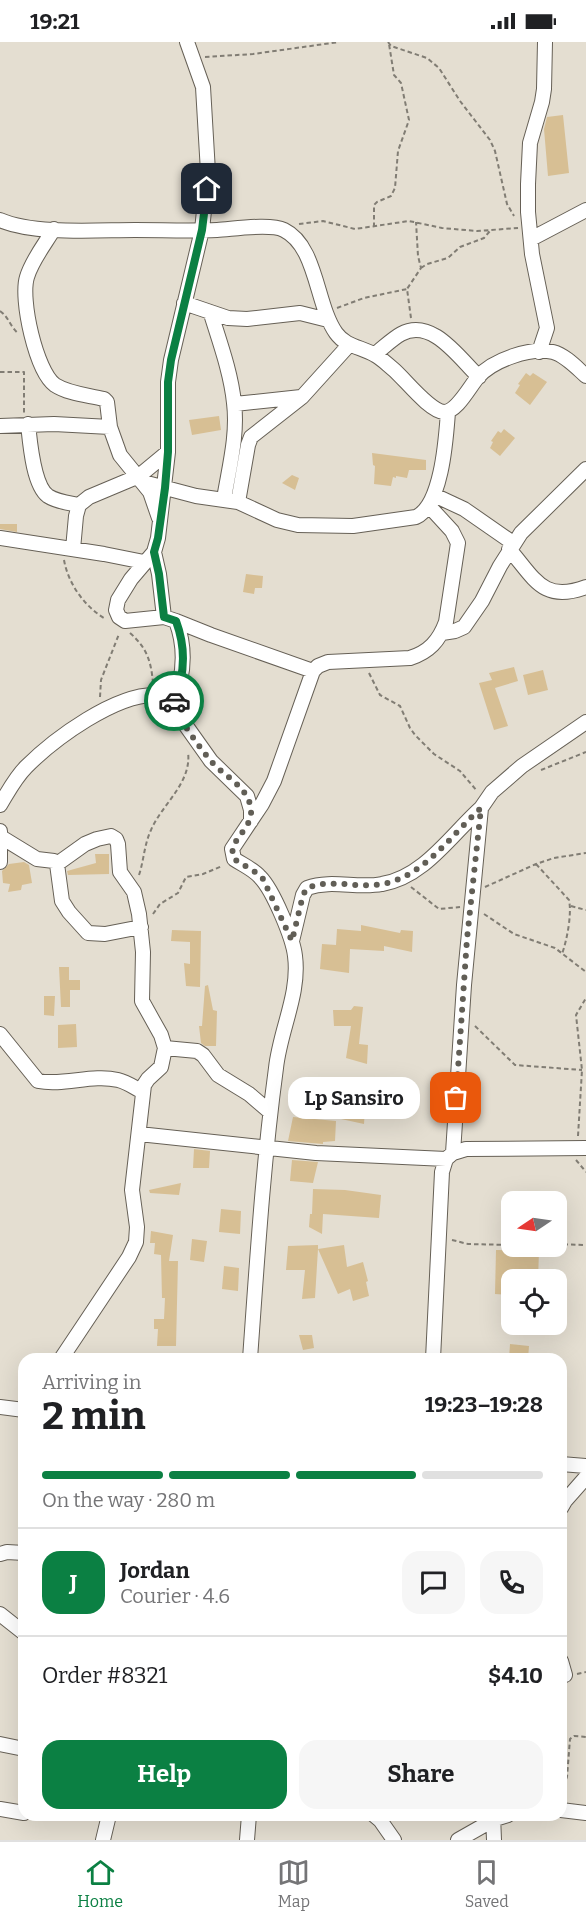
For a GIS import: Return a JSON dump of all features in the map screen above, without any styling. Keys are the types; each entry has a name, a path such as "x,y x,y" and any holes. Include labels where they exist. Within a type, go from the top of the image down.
{"street":[{"path":"187,42 203,87 208,172 202,230 171,360 168,382 168,452 158,538 149,557 118,600 116,610 119,617 125,621 170,619 313,671"},
{"path":"539,352 547,328 534,268 528,212 529,157 530,143 543,96 545,42"},
{"path":"531,238 586,210"},
{"path":"0,220 54,229 202,230 271,227 282,229 295,237 302,248 327,316 338,336 349,345 375,354 395,370 429,404 442,412 448,412 454,408 478,376 490,366 504,359 539,352 554,352 586,376"},
{"path":"54,229 26,279 34,348 48,379 57,386 68,392 104,399 107,402 110,426 120,455 141,479 152,498 159,520"},
{"path":"184,303 228,318 247,319 300,313 327,316"},
{"path":"211,314 235,404 231,501"},
{"path":"375,354 402,334 414,329 424,330 438,336 478,376"},
{"path":"231,501 251,437 302,397 349,345"},
{"path":"235,404 302,397"},
{"path":"141,479 196,496 231,501 277,520 298,525 371,524 416,517 422,514 431,501 446,439 448,412"},
{"path":"26,424 42,491 59,501 79,505"},
{"path":"0,426 54,424 110,426"},
{"path":"73,549 79,505 89,496 141,479 168,452"},
{"path":"442,633 464,627 482,601 511,546 532,520 586,469"},
{"path":"431,501 465,509 511,546 548,591 563,593 586,586"},
{"path":"251,1353 270,1112 277,1057 296,984 296,958 292,941 263,879 234,859 232,849 274,781 313,671 328,662 410,658 430,649 442,633 446,622 458,543 431,501"},
{"path":"0,538 149,557"},
{"path":"149,557 159,574 170,619 183,648 181,682 172,706"},
{"path":"0,805 26,768 99,711 120,702 152,695 164,698 172,706 211,761 247,795 251,821"},
{"path":"292,941 303,895 307,888 325,884 381,885 397,880 426,862 522,766 586,722"},
{"path":"433,1353 442,1172 449,1156 471,899 483,804"},
{"path":"1,833 37,859 54,861 57,864 62,901 88,933 105,934 141,927"},
{"path":"0,862 1,833"},
{"path":"57,864 85,844 111,836 116,839 120,872 134,892 141,927 142,1001 161,1035 165,1048 161,1067 144,1085 132,1190 137,1227 136,1242 129,1257 65,1353"},
{"path":"0,1034 38,1081 51,1083 118,1080 143,1092"},
{"path":"165,1048 197,1051 203,1055 218,1075 249,1094 270,1112"},
{"path":"139,1134 316,1153 449,1156 466,1149 582,1148"},
{"path":"567,1464 586,1466"},
{"path":"567,1499 586,1477"},
{"path":"2,1551 18,1552"},
{"path":"0,1614 18,1628"},
{"path":"0,1744 18,1748"},
{"path":"0,1809 18,1812"},
{"path":"567,1811 586,1814"},
{"path":"103,1840 108,1821"},
{"path":"247,1840 249,1821"},
{"path":"381,1821 394,1840"},
{"path":"458,1840 490,1821"},
{"path":"494,1840 497,1821"}],"path":[{"path":"193,58 253,54 339,42"},
{"path":"374,227 374,205 393,193 398,151 409,120 401,83 393,73 388,43"},
{"path":"282,229 314,221 332,222 355,229 416,222 442,228 490,231 524,228 507,204 495,151 490,140 460,101 434,61 388,43"},
{"path":"416,222 421,268"},
{"path":"414,329 407,289 421,268 448,258 460,247 477,242 490,231"},
{"path":"327,316 364,298 407,289"},
{"path":"0,372 24,372 26,424"},
{"path":"99,711 101,680 125,621"},
{"path":"366,660 372,681 380,695 400,706 415,735 434,754 460,771 483,804"},
{"path":"134,892 150,832 186,773 188,730"},
{"path":"397,880 417,891 439,909 471,899 536,864 554,858 586,853"},
{"path":"141,927 147,923 157,906 178,892 186,877 215,870 234,859"},
{"path":"536,864 562,890 570,906 566,942 562,954"},
{"path":"471,899 514,934 555,948 586,972"},
{"path":"570,906 586,910"},
{"path":"582,1148 582,1070 576,1016 586,998"},
{"path":"462,1012 514,1065 582,1070"},
{"path":"438,1230 455,1242 468,1245 501,1245"},
{"path":"567,1245 586,1245"},
{"path":"567,1777 570,1738 586,1737"}],"building":[{"path":"563,115 569,173 548,176 544,129 547,117"},
{"path":"526,373 530,376 533,373 547,382 530,405 515,393"},
{"path":"219,416 221,430 192,435 189,420"},
{"path":"504,429 515,438 500,456 490,448 493,442 491,441 498,431 501,433"},
{"path":"372,453 426,460 426,470 409,470 407,478 393,477 391,486 374,484 375,466"},
{"path":"292,475 299,478 295,490 282,483"},
{"path":"0,524 17,524 17,532 0,529"},
{"path":"246,574 263,576 262,588 255,588 254,594 243,592"},
{"path":"514,667 518,681 495,688 508,726 494,730 479,683 492,680 489,673"},
{"path":"543,670 548,690 528,695 523,675"},
{"path":"95,854 109,854 109,874 68,875 67,871 96,863"},
{"path":"24,862 29,865 32,883 22,885 21,890 8,892 10,884 3,883 2,871 9,864"},
{"path":"361,925 400,933 401,930 413,931 412,952 384,946 384,951 350,949 349,973 320,969 322,944 336,945 337,929 361,931"},
{"path":"172,930 201,931 200,987 186,986 184,963 190,964 190,942 171,941"},
{"path":"59,967 69,967 69,980 80,980 80,990 70,990 70,1007 61,1007"},
{"path":"208,985 213,1010 217,1011 216,1046 205,1046 201,1043 199,1026 202,1026 205,986"},
{"path":"44,996 55,996 54,1016 44,1015"},
{"path":"354,1006 363,1007 359,1044 368,1045 367,1064 346,1058 351,1026 334,1026 333,1010 351,1010"},
{"path":"76,1024 77,1047 58,1048 58,1025"},
{"path":"344,1093 366,1093 364,1124 341,1119"},
{"path":"293,1117 336,1121 335,1141 323,1142 323,1144 288,1141"},
{"path":"194,1149 210,1151 209,1168 193,1168"},
{"path":"292,1160 318,1162 313,1183 290,1181"},
{"path":"181,1183 179,1195 150,1193 149,1190"},
{"path":"313,1189 345,1190 381,1195 379,1218 323,1214 322,1234 309,1227"},
{"path":"221,1209 241,1211 240,1234 219,1232"},
{"path":"151,1231 173,1235 169,1261 178,1261 176,1346 157,1346 158,1329 154,1329 154,1319 164,1319 165,1298 162,1298 161,1255 154,1254 155,1243 150,1243"},
{"path":"192,1239 207,1241 204,1262 190,1260"},
{"path":"318,1245 315,1298 302,1299 305,1270 286,1270 288,1246"},
{"path":"344,1245 347,1267 363,1262 369,1296 353,1301 350,1289 338,1294 318,1249"},
{"path":"496,1250 501,1250 501,1257 539,1257 538,1269 501,1269 501,1294 495,1294"},
{"path":"224,1266 239,1268 238,1291 222,1289"},
{"path":"299,1335 312,1335 314,1348 303,1350"},
{"path":"510,1344 529,1346 528,1353 509,1353"}],"way so far":[{"path":"174,701 172,706 211,761 247,795 251,821 237,840 232,849 232,855 234,859 263,879 292,941 303,895 307,888 325,884 381,885 397,880 426,862 481,808 467,939 456,1098"}],"place":[{"name":"Lp Sansiro","path":"456,1098"}],"route":[{"path":"174,701 181,682 183,665 181,633 176,621 164,617 154,552 165,488 168,452 168,382 171,360 202,230 207,189"}]}
